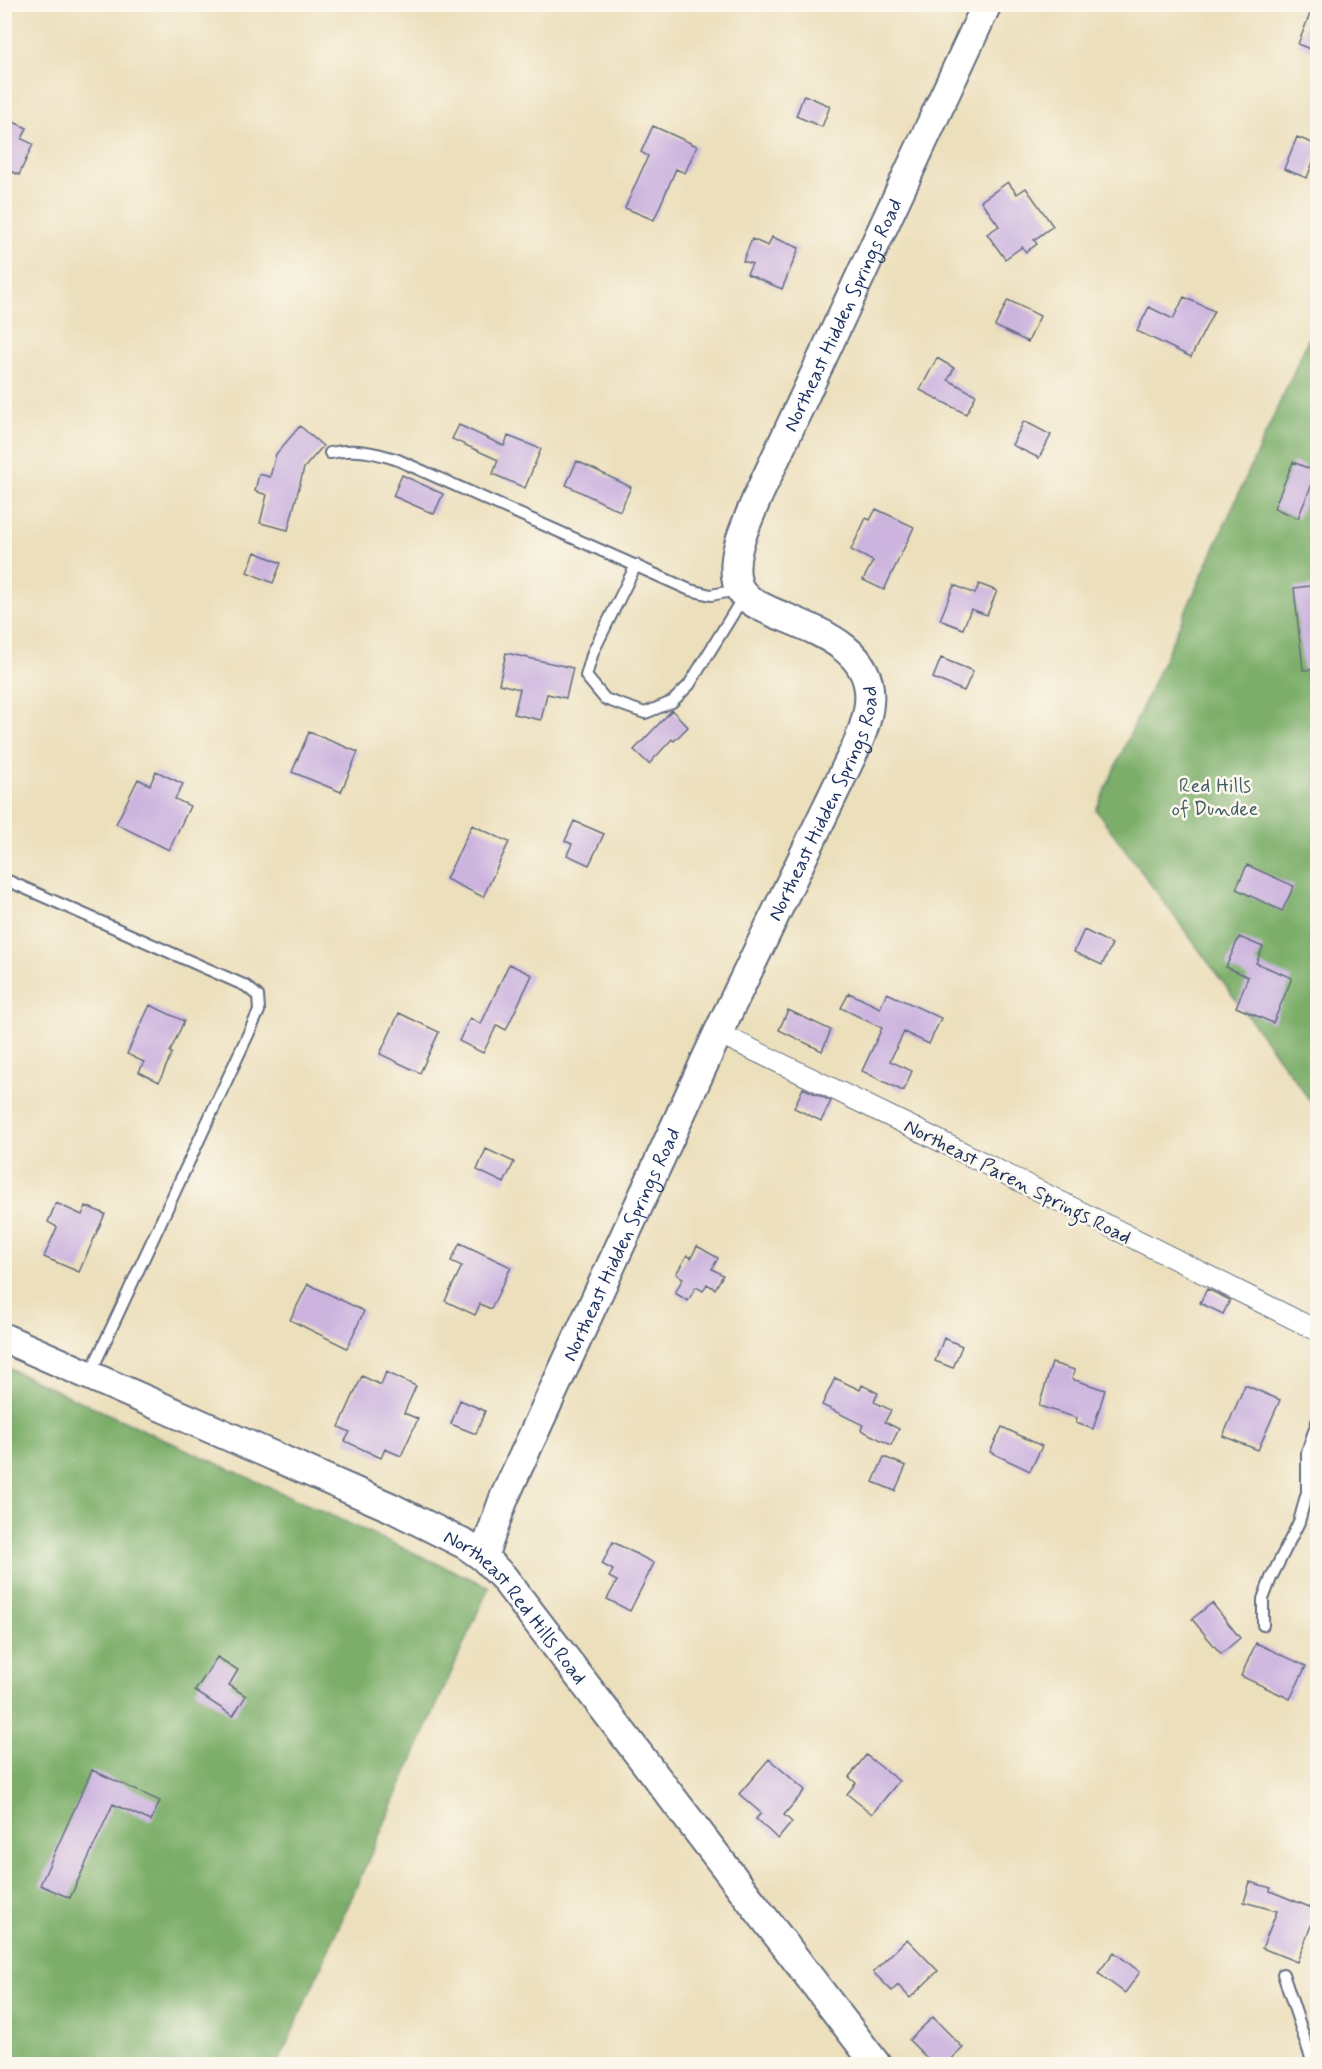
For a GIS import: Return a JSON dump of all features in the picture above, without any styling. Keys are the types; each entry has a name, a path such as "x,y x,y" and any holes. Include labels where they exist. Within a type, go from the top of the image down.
{"street":[{"name":"Northeast Hidden Springs Road","path":"483,1557 504,1498 718,1033 858,743 869,704 867,676 842,645 830,637 759,606 742,592 736,572 737,557 741,538 757,498 987,4"},
{"name":"Northeast Paren Springs Road","path":"718,1033 922,1132 1317,1331"},
{"name":"Northeast Red Hills Road","path":"7,1345 89,1376 390,1507 443,1533 483,1557 503,1577 876,2064"}],"lane":[{"path":"330,453 348,449 372,451 398,460 690,590 711,595 742,592"},
{"path":"636,565 592,652 586,676 605,699 645,713 672,702 689,685 742,592"},
{"path":"4,879 246,986 258,996 259,1011 89,1376"},
{"path":"1263,1625 1263,1599 1299,1522 1307,1492 1307,1452 1317,1419"},
{"path":"1283,1974 1313,2064"}],"green space":[{"name":"Red Hills of Dundee","path":"1317,320 1317,1110 1096,810"},
{"path":"5,1367 489,1587 278,2064 5,2064"}],"building":[{"path":"1314,4 1317,4 1317,52 1298,44"},
{"path":"804,95 830,106 822,127 796,116"},
{"path":"4,118 27,128 22,139 33,144 19,175 4,168"},
{"path":"653,126 697,146 685,173 676,169 654,220 625,208 648,156 641,152"},
{"path":"1297,137 1317,145 1307,178 1284,169"},
{"path":"1008,182 1017,194 1026,188 1053,226 1034,240 1037,244 1026,252 1022,247 1005,259 987,234 999,226 981,201"},
{"path":"772,237 799,248 782,289 747,274 752,264 743,261 752,239 768,246"},
{"path":"1184,297 1214,311 1191,357 1137,331 1149,307 1173,319"},
{"path":"1008,300 1040,316 1028,342 995,326"},
{"path":"937,358 954,368 948,380 976,395 966,414 920,390"},
{"path":"1024,421 1051,435 1039,458 1012,445"},
{"path":"459,425 504,446 508,436 541,449 525,488 493,474 498,460 452,439"},
{"path":"300,426 323,446 304,468 288,530 260,523 267,495 255,491 259,474 270,477 276,454"},
{"path":"577,461 631,487 620,511 566,485"},
{"path":"1293,462 1317,472 1298,518 1274,508"},
{"path":"402,475 443,494 434,514 393,496"},
{"path":"876,509 914,527 884,590 863,580 873,561 851,550 866,518 870,520"},
{"path":"255,552 281,563 273,583 247,572"},
{"path":"979,584 997,591 987,615 971,609 963,629 940,620 954,585 975,594"},
{"path":"1317,585 1317,669 1303,670 1294,588"},
{"path":"506,653 573,668 566,698 547,694 541,720 514,714 520,689 499,684"},
{"path":"941,658 973,671 964,691 933,678"},
{"path":"672,710 688,727 674,741 672,739 649,764 634,750"},
{"path":"309,732 358,752 341,792 292,772"},
{"path":"156,771 183,784 175,799 190,806 169,850 116,824 138,779 150,785"},
{"path":"574,821 604,834 589,865 567,855 572,844 565,841"},
{"path":"472,825 509,842 483,897 446,879"},
{"path":"1247,865 1294,886 1282,911 1236,889"},
{"path":"1084,930 1112,944 1102,965 1074,952"},
{"path":"1239,937 1263,947 1256,963 1292,978 1273,1023 1236,1007 1248,977 1226,967"},
{"path":"509,964 532,975 506,1030 497,1025 483,1053 459,1041 470,1018 481,1024"},
{"path":"849,993 880,1008 887,993 941,1018 929,1044 904,1032 890,1061 912,1071 903,1091 862,1071 882,1028 841,1008"},
{"path":"150,1005 184,1021 159,1082 139,1072 144,1062 127,1054"},
{"path":"788,1010 831,1030 822,1051 779,1030"},
{"path":"399,1013 439,1032 420,1073 380,1054"},
{"path":"803,1088 831,1101 821,1121 794,1108"},
{"path":"486,1149 514,1162 504,1183 477,1170"},
{"path":"56,1203 82,1215 86,1206 105,1214 79,1272 44,1257 57,1227 48,1222"},
{"path":"460,1243 511,1267 491,1309 480,1304 475,1315 445,1301 462,1266 451,1261"},
{"path":"697,1246 718,1258 712,1269 723,1275 715,1289 707,1284 703,1291 696,1287 688,1301 675,1293 683,1278 676,1274 687,1255 691,1258"},
{"path":"308,1284 364,1311 347,1348 290,1320"},
{"path":"1207,1289 1230,1300 1223,1314 1200,1303"},
{"path":"944,1338 962,1346 953,1368 935,1361"},
{"path":"1052,1363 1075,1370 1072,1379 1105,1390 1093,1429 1076,1423 1077,1418 1039,1406"},
{"path":"386,1372 416,1386 404,1413 418,1419 401,1456 385,1449 381,1458 345,1441 350,1432 339,1427 362,1376 381,1385"},
{"path":"835,1378 860,1390 862,1385 878,1393 874,1402 891,1410 885,1422 899,1429 891,1445 861,1430 863,1425 822,1405"},
{"path":"1245,1385 1280,1400 1258,1450 1223,1436"},
{"path":"460,1400 485,1411 476,1434 451,1424"},
{"path":"1002,1427 1042,1446 1030,1471 990,1452"},
{"path":"884,1457 906,1466 895,1491 873,1482"},
{"path":"613,1542 654,1563 630,1611 607,1599 617,1581 609,1577 613,1570 602,1564"},
{"path":"1212,1603 1240,1638 1221,1654 1192,1619"},
{"path":"1256,1643 1306,1666 1290,1699 1241,1676"},
{"path":"217,1657 238,1670 229,1685 246,1696 233,1716 195,1691"},
{"path":"866,1755 899,1781 872,1814 847,1794 856,1783 849,1777"},
{"path":"769,1759 805,1790 784,1815 792,1822 778,1839 756,1819 761,1813 739,1794"},
{"path":"92,1770 160,1801 151,1821 113,1804 70,1898 40,1885"},
{"path":"1250,1882 1271,1888 1270,1891 1317,1910 1297,1962 1262,1948 1277,1911 1244,1902"},
{"path":"907,1939 938,1971 910,1998 898,1985 892,1991 873,1972"},
{"path":"1114,1952 1140,1972 1125,1993 1098,1973"},
{"path":"933,2017 963,2048 946,2064 933,2064 909,2040"}]}
